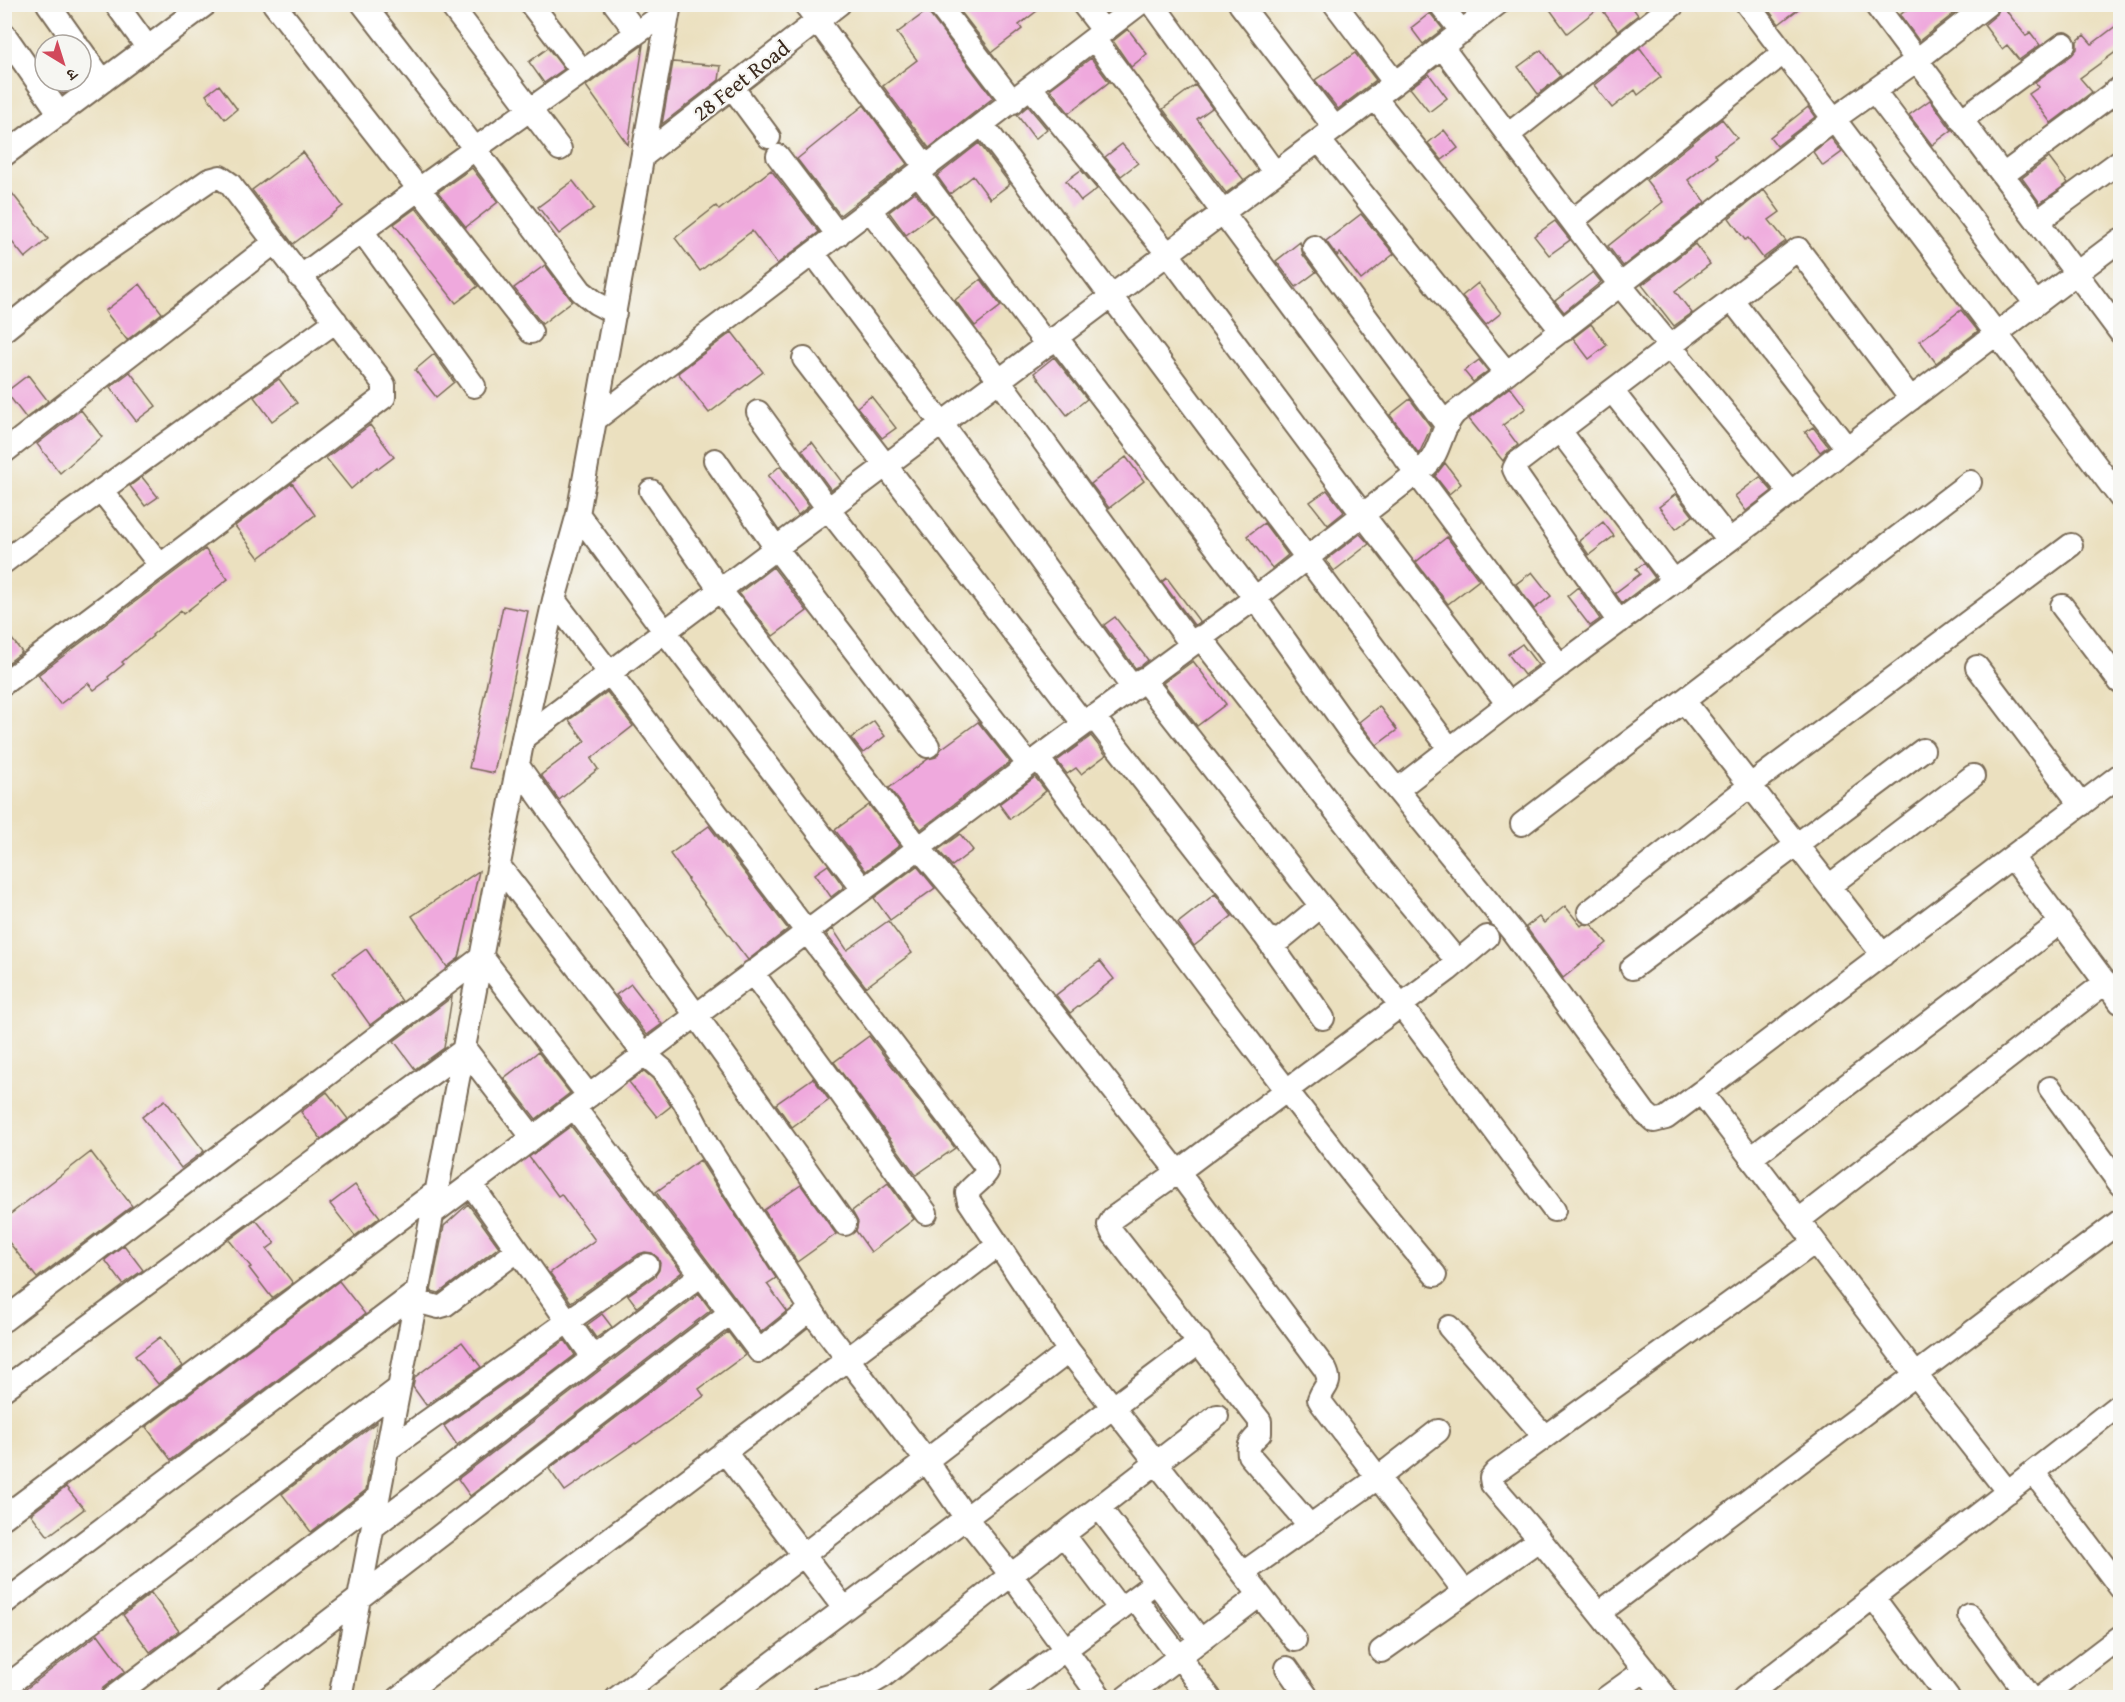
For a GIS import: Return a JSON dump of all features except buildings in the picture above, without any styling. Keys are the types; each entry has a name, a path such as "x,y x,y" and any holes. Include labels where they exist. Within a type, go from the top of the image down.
{"street":[{"path":"48,4 69,33"},
{"path":"116,4 148,48"},
{"path":"4,155 206,4"},
{"path":"274,4 531,332"},
{"path":"363,4 581,291 596,303 615,313"},
{"path":"450,4 560,149"},
{"path":"531,4 584,72"},
{"path":"615,4 637,33"},
{"name":"28 Feet Road","path":"643,156 732,87 811,13 839,4"},
{"path":"938,4 1013,102"},
{"path":"1083,4 1099,35 1222,213 1560,666"},
{"path":"596,419 1139,4"},
{"path":"1153,4 1275,173"},
{"path":"1240,4 1327,134 1507,373"},
{"path":"1335,4 1395,83"},
{"path":"1440,4 1462,32"},
{"path":"524,738 1497,4"},
{"path":"1508,135 1674,4"},
{"path":"1747,4 2121,497"},
{"path":"1875,4 2121,332"},
{"path":"433,1213 1363,515 1432,460 1448,421 1455,413 1834,119 1917,60 1988,4"},
{"path":"300,277 584,72 670,7"},
{"path":"340,1698 518,766 554,600 578,514 670,7"},
{"path":"811,13 922,170 1052,341 1254,598 1353,736 1513,932 1645,1113 1654,1121 1666,1118 2121,775"},
{"path":"4,34 60,114"},
{"path":"1961,120 2064,44"},
{"path":"1442,47 1620,285 1791,493"},
{"path":"1572,221 1783,53"},
{"path":"93,67 103,81"},
{"path":"732,87 838,235"},
{"path":"1031,88 1168,254 1508,704"},
{"path":"2003,175 2121,88"},
{"path":"1874,92 2036,304"},
{"path":"1375,98 1562,331"},
{"path":"982,124 1450,749"},
{"path":"2037,221 2121,161"},
{"path":"4,330 84,266 215,177 225,180 384,385 384,397 4,683"},
{"path":"870,210 1195,640 1457,961"},
{"path":"362,231 474,386"},
{"path":"1398,789 1791,493 2121,240"},
{"path":"4,452 274,243"},
{"path":"1314,247 1447,426"},
{"path":"1618,622 1514,469 1517,463 1798,249 1911,399"},
{"path":"813,253 1138,683 1400,1004 1554,1210"},
{"path":"1732,300 1847,448"},
{"path":"4,562 336,321"},
{"path":"804,359 1089,720 1265,936 1323,1018"},
{"path":"1613,392 1729,540"},
{"path":"758,412 828,509 1034,761 1287,1090 1435,1275"},
{"path":"1560,432 1674,581"},
{"path":"715,460 777,548 928,746"},
{"path":"1522,824 1970,482"},
{"path":"101,490 160,566"},
{"path":"651,490 720,590 918,848 990,933 1178,1172 1324,1369 1329,1377 1328,1384 1319,1399 1322,1404 1465,1592"},
{"path":"578,514 664,632 863,889"},
{"path":"1589,912 1751,786 2071,545"},
{"path":"554,600 984,1164 987,1172 967,1193 969,1201 997,1246 1069,1351 1295,1640"},
{"path":"2062,606 2121,682"},
{"path":"1977,667 2081,805"},
{"path":"1684,701 1883,955"},
{"path":"1632,968 1923,750"},
{"path":"518,766 845,1224"},
{"path":"1829,886 1973,776"},
{"path":"2012,857 2121,1002"},
{"path":"499,866 644,1054 663,1070 684,1101 708,1147 810,1310 926,1461 1101,1698"},
{"path":"1265,936 1273,940 1281,939 1321,906"},
{"path":"1751,1158 2061,922"},
{"path":"1310,1526 1249,1455 1248,1449 1251,1442 1260,1433 1260,1421 1112,1232 1109,1225 1113,1218 1178,1172 1487,937"},
{"path":"482,957 700,1275 759,1351 810,1310"},
{"path":"4,1320 482,957"},
{"path":"752,972 926,1214"},
{"path":"1798,1220 2106,982"},
{"path":"465,1049 533,1138"},
{"path":"4,1389 465,1049"},
{"path":"2050,1088 2121,1184"},
{"path":"1701,1092 2008,1492"},
{"path":"471,1184 593,1357"},
{"path":"4,1517 437,1191"},
{"path":"1599,1613 2121,1221"},
{"path":"1667,1698 1540,1539 1492,1484 1491,1478 1496,1472 1815,1242"},
{"path":"399,1698 997,1246"},
{"path":"417,1296 438,1307 445,1305 518,1251"},
{"path":"387,1450 646,1265"},
{"path":"373,1527 700,1275"},
{"path":"4,1604 417,1296"},
{"path":"229,1698 730,1314"},
{"path":"1449,1327 1545,1437"},
{"path":"726,1698 1200,1342"},
{"path":"617,1698 1069,1351"},
{"path":"4,1688 399,1388"},
{"path":"1744,1698 2121,1404"},
{"path":"822,1698 865,1687 882,1677 1217,1416"},
{"path":"1243,1573 1379,1477 1438,1431"},
{"path":"724,1451 844,1608"},
{"path":"2033,1472 2121,1587"},
{"path":"112,1698 378,1498"},
{"path":"1099,1507 1200,1640"},
{"path":"1063,1534 1179,1656 1210,1698"},
{"path":"1382,1651 1540,1539"},
{"path":"1000,1698 1156,1582"},
{"path":"1125,1698 1260,1595"},
{"path":"1874,1597 1948,1698"},
{"path":"1969,1615 2030,1698"},
{"path":"2040,1698 2121,1637"},
{"path":"1287,1668 1308,1698"},
{"path":"1606,1698 1645,1670"}]}
